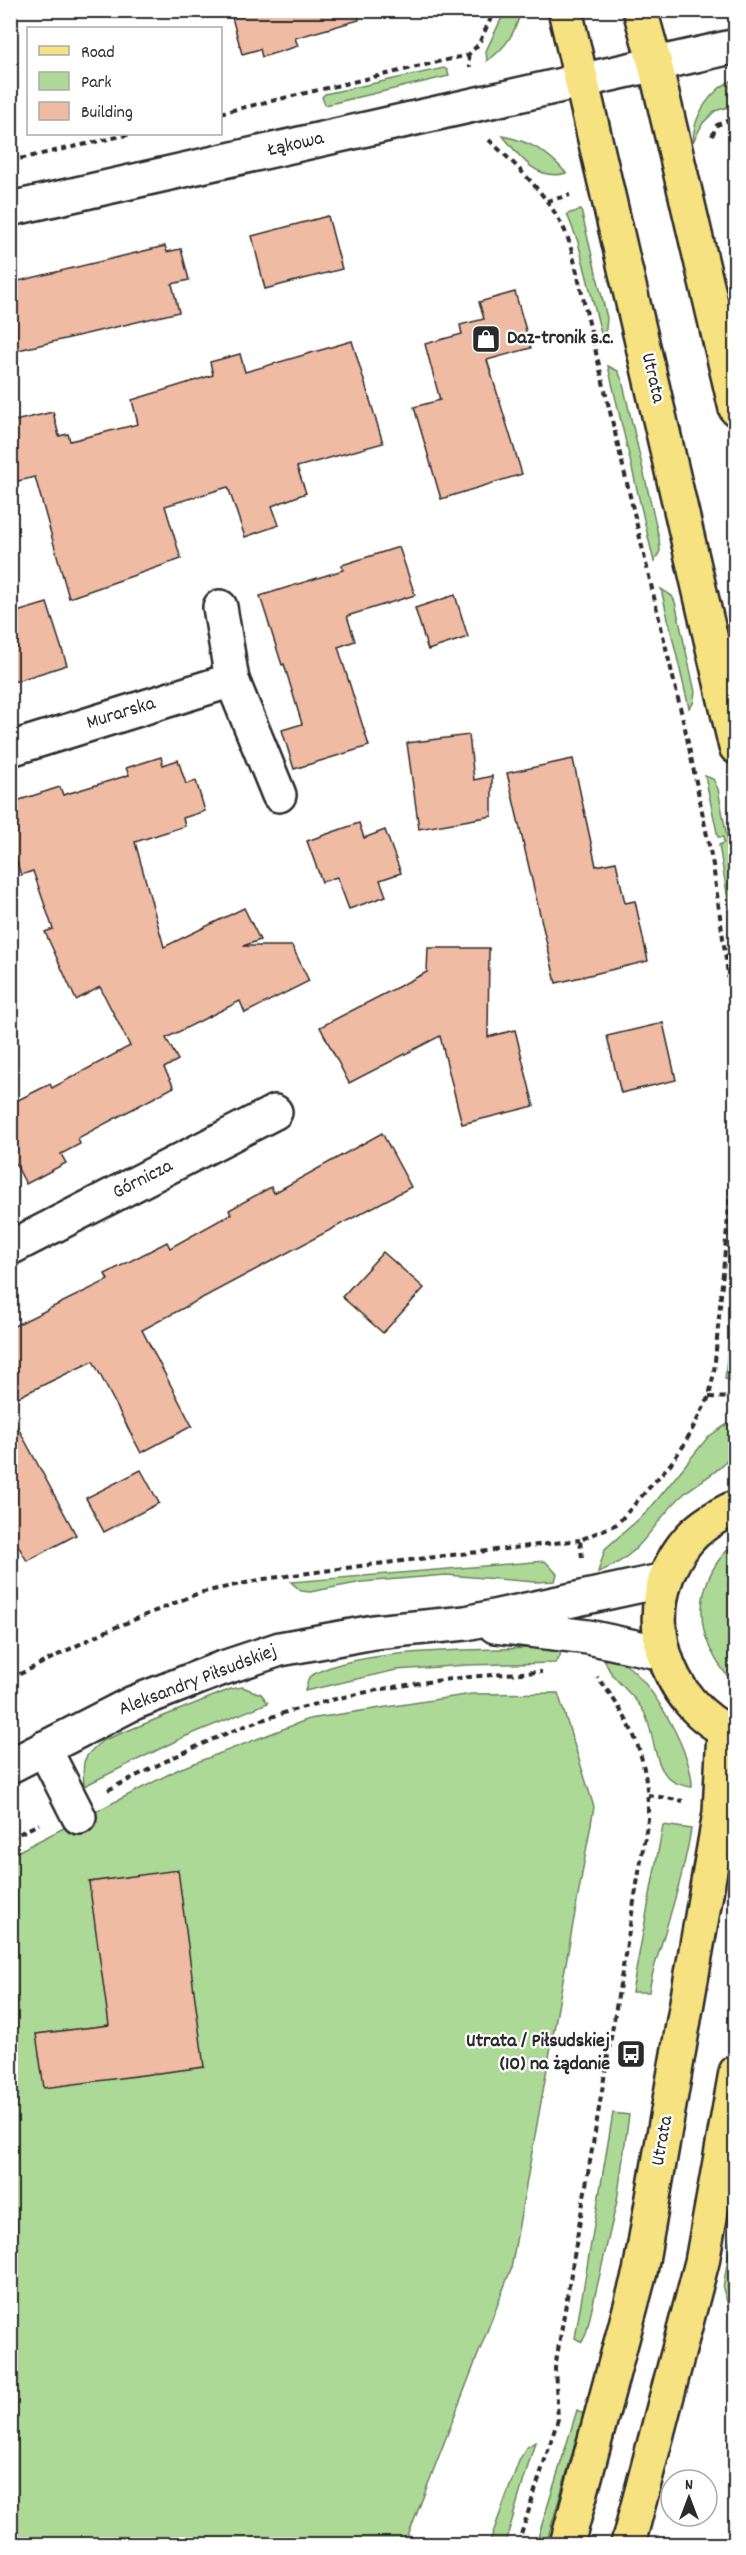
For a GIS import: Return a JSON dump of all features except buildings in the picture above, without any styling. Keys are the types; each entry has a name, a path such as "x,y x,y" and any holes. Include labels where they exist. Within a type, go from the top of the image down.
{"main road":[{"name":"Utrata","path":"565,10 735,747"},
{"path":"640,10 655,64 735,409"},
{"name":"Utrata","path":"567,2544 640,2272 720,1813 730,1733 697,1710 676,1684 663,1653 658,1616 665,1580 684,1545 713,1518 735,1507"},
{"path":"628,2544 702,2262 735,2072"}],"street":[{"name":"Łąkowa","path":"10,209 735,46"},
{"path":"220,607 232,680 279,795"},
{"name":"Murarska","path":"10,749 232,680"},
{"name":"Górnicza","path":"10,1248 275,1112"},
{"name":"Aleksandry Piłsudskiej","path":"10,1766 133,1703 220,1669 280,1649 374,1632 466,1623 665,1580"},
{"name":"Aleksandry Piłsudskiej","path":"466,1623 588,1637 663,1653"},
{"path":"44,1748 77,1812"}],"path":[{"path":"222,113 468,55 478,45 495,10"},
{"path":"10,161 127,135"},
{"path":"10,1679 104,1632 199,1593 264,1579 356,1566 580,1540 617,1524 633,1508 684,1445 709,1397 714,1371 735,1128 732,1004 713,865 685,728 565,230 547,201 484,135"},
{"path":"709,1397 735,1398"},
{"path":"580,1540 585,1598"},
{"path":"518,2544 558,2419 555,2368 648,1819 649,1788 642,1754 616,1700 591,1670 588,1637"},
{"path":"10,1838 77,1812 215,1739 247,1725 301,1708 385,1689 470,1677 547,1672"}],"green space":[{"path":"505,11 521,11 509,39 487,61 486,51"},
{"path":"444,68 449,76 325,105 322,97 325,94"},
{"path":"735,79 735,105 715,111 703,123 693,142 696,122 705,104 718,89"},
{"path":"503,136 522,141 538,149 566,173 556,175 538,171 522,159"},
{"path":"581,210 607,318 606,329 602,337 578,242 567,214"},
{"path":"608,366 618,371 622,380 659,538 660,551 654,562"},
{"path":"661,589 672,596 675,602 695,692 693,704 689,708"},
{"path":"705,776 713,779 718,789 735,881 735,930 733,930 719,845 724,843 723,837 718,837"},
{"path":"735,1275 736,1380 725,1379"},
{"path":"735,1423 733,1448 721,1466 674,1504 637,1548 613,1565 598,1572 605,1549 648,1511 708,1437 726,1425"},
{"path":"735,1544 735,1685 710,1649 705,1636 702,1609 708,1580 713,1569 722,1555"},
{"path":"545,1561 557,1574 555,1581 535,1582 446,1575 362,1582 310,1592 301,1591 291,1582"},
{"path":"561,1647 560,1657 555,1663 466,1665 396,1670 305,1691 309,1677 331,1667 360,1659 393,1654"},
{"path":"604,1657 626,1665 637,1674 659,1703 679,1739 691,1773 692,1787 674,1782 665,1773 659,1763 644,1712 616,1679"},
{"path":"242,1687 261,1694 268,1703 184,1737 84,1786 85,1760 90,1751 102,1741 231,1689"},
{"path":"558,1693 594,1807 511,2269 405,2544 11,2544 11,1855 179,1769 309,1719 472,1694"},
{"path":"663,1825 691,1829 649,1992 632,1992"},
{"path":"613,2113 629,2115 617,2201 586,2334 582,2342 575,2338"},
{"path":"735,2213 735,2327 723,2289"},
{"path":"577,2410 584,2414 546,2544 536,2544"},
{"path":"535,2442 505,2544 489,2544 519,2461 526,2448"}],"place":[{"name":"Daz-tronik s.c.","path":"486,339"},
{"name":"Utrata / Piłsudskiej (10) na żądanie","path":"631,2054"}]}
